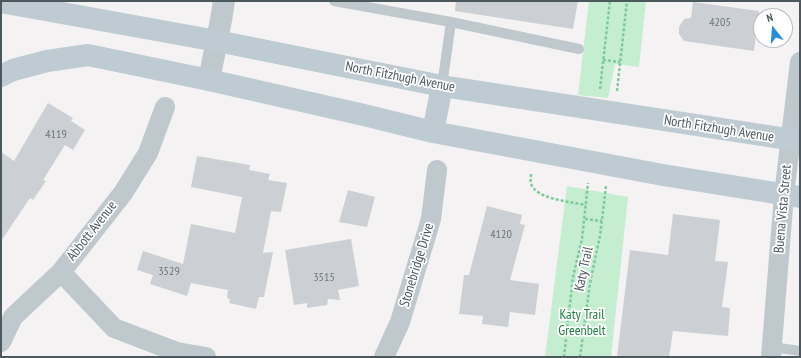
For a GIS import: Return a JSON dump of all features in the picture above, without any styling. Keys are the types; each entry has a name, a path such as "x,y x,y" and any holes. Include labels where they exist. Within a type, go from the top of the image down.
{"main road":[{"name":"North Fitzhugh Avenue","path":"1,2 217,41 442,86 795,140"},
{"path":"1,76 13,70 47,61 88,55 209,80 432,132 663,175 792,196"},
{"path":"432,132 442,86"}],"street":[{"path":"209,80 224,1"},
{"name":"Buena Vista Street","path":"772,352 792,196 800,62"},
{"name":"Abbott Avenue","path":"1,342 14,317 60,272 123,193 148,153 165,107"},
{"name":"Stonebridge Drive","path":"384,357 400,322 431,219 437,170"},
{"path":"60,272 114,328 177,352 206,357"}],"lane":[{"path":"334,1 452,22 579,49"},
{"path":"442,86 452,22"},
{"path":"772,352 800,351"}],"path":[{"path":"610,1 603,60 620,62 627,1"},
{"path":"531,174 531,184 534,190 540,194 556,200 586,205 582,239 573,277 564,357"},
{"name":"Katy Trail","path":"580,357 590,283 598,248 604,208"},
{"path":"585,219 602,221"}],"green space":[{"path":"589,1 646,1 639,67 615,64 608,98 578,95"},
{"name":"Katy Trail Greenbelt","path":"567,186 628,197 611,357 545,357"}],"building":[{"path":"456,1 578,1 573,29 455,11"},
{"path":"693,2 753,10 754,51 684,41 679,34 679,27 684,19 691,18"},
{"path":"48,103 73,118 71,121 85,130 73,150 65,145 43,180 46,181 33,200 30,198 1,241 1,152 14,161"},
{"path":"197,156 250,165 249,170 270,174 268,180 287,183 281,212 271,211 263,253 273,252 264,297 259,297 256,309 229,303 230,299 227,298 228,290 191,283 187,296 150,284 153,275 137,270 143,251 183,264 191,224 235,233 242,197 191,187"},
{"path":"348,190 375,197 367,227 339,222"},
{"path":"487,206 522,215 520,224 525,225 510,280 539,284 535,315 510,312 508,327 482,324 483,316 459,314 464,275 469,275"},
{"path":"673,214 720,220 715,261 728,262 722,307 730,308 728,336 673,331 669,357 617,357 630,250 668,255"},
{"path":"351,239 359,286 338,290 340,300 328,299 327,305 307,308 307,303 294,305 285,250"}]}
